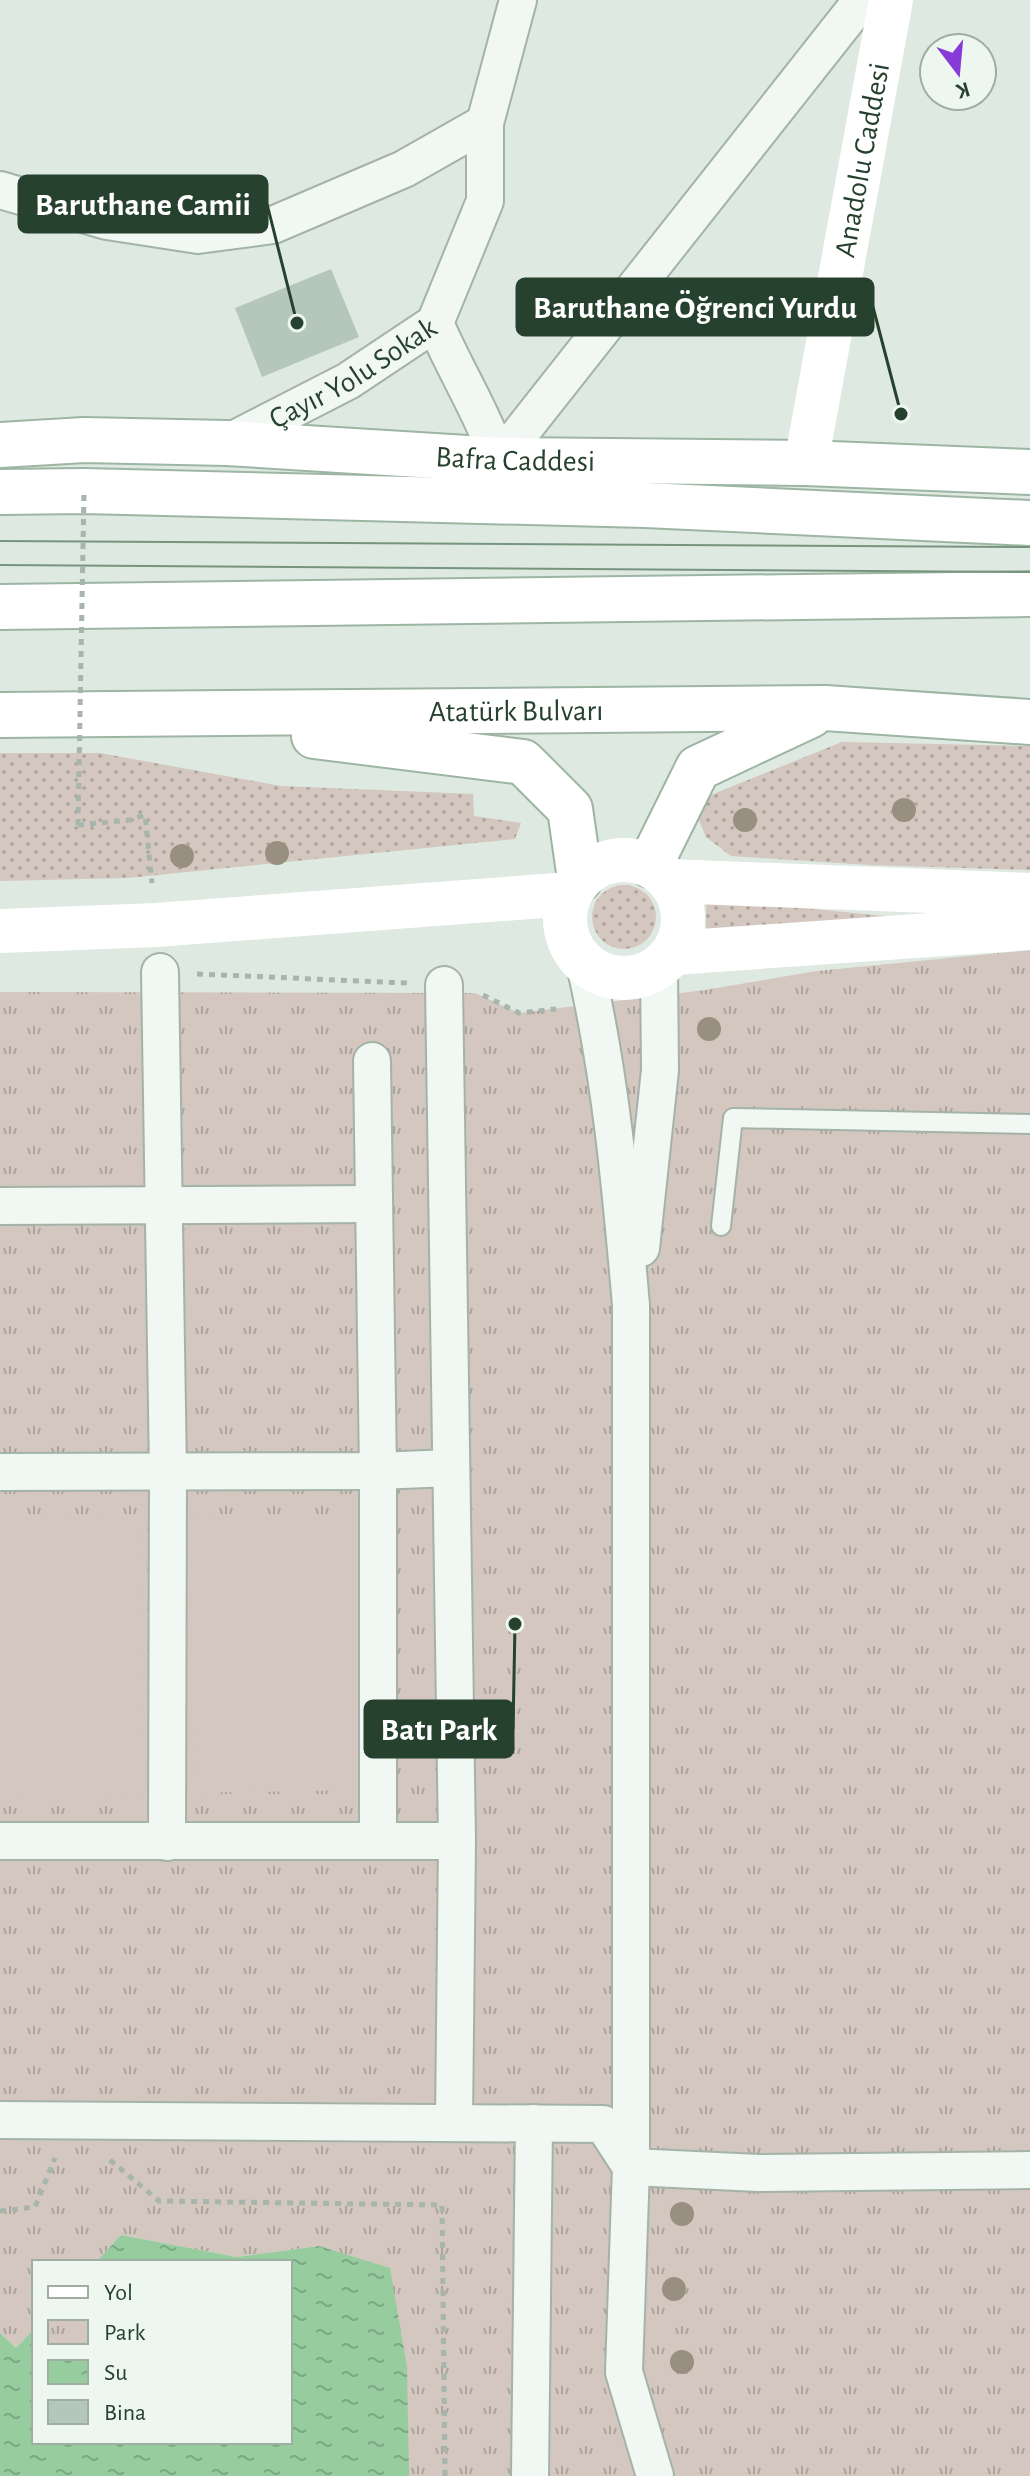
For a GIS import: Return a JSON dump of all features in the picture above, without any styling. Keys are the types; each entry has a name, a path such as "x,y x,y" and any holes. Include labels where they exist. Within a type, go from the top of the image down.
{"main road":[{"name":"Anadolu Caddesi","path":"806,463 891,0"},
{"name":"Bafra Caddesi","path":"0,445 84,440 227,443 499,460 806,463 1030,472"},
{"name":"Bafra Caddesi","path":"0,492 84,491 645,505 1030,523"},
{"path":"0,607 1030,594"},
{"path":"660,873 698,768 825,708"},
{"name":"Atatürk Bulvarı","path":"0,715 825,708 1030,722"},
{"path":"141,715 523,762 570,809 575,886 564,913 565,932 589,984 602,974 621,979 641,976 666,960 681,936 683,916 679,897 660,873"},
{"path":"0,931 156,925 575,886 600,864 625,859 660,873 1030,895"},
{"path":"666,960 1030,928"}],"street":[{"name":"Çayır Yolu Sokak","path":"227,443 348,381 435,323 485,201 485,123 518,0"},
{"path":"499,460 862,0"},
{"path":"0,190 107,221 198,235 273,225 404,169 485,123"},
{"path":"435,323 456,371 486,423 499,460"},
{"path":"631,1305 646,1223 666,960"},
{"path":"160,972 168,1471 167,1842"},
{"path":"589,984 619,1163 631,1305 631,2167 624,2372 655,2476"},
{"path":"444,985 457,1841 454,2122"},
{"path":"372,1061 378,1471 378,1840"},
{"path":"0,1206 374,1204"},
{"path":"0,1472 450,1468"},
{"path":"0,1841 457,1841"},
{"path":"0,2120 603,2124 631,2167"},
{"path":"530,2476 534,2123"},
{"path":"631,2167 759,2173 1030,2170"}],"lane":[{"path":"721,1226 733,1118 1030,1124"}],"path":[{"path":"84,491 78,825 130,820"},
{"path":"160,972 467,987 519,1013 589,984"},
{"path":"0,2211 35,2207 71,2120"},
{"path":"116,2152 104,2155 159,2201 442,2205 445,2476"}],"green space":[{"path":"842,742 1030,746 1030,870 869,865 731,856 706,837 696,813 711,795"},
{"path":"0,753 100,753 281,786 473,794 474,816 521,823 515,839 128,878 0,881"},
{"path":"624,885 636,887 647,894 654,905 654,929 647,940 636,947 624,949 612,947 601,940 594,929 592,917 594,905 601,894 612,887"},
{"path":"706,898 894,917 706,938"},
{"path":"1030,950 1030,2476 408,2476 319,2246 237,2257 121,2235 98,2260 32,2260 32,2331 16,2348 0,2333 0,992 475,993 519,1013 705,990 817,971"},
{"path":"140,1515 145,1795 0,1798 0,1518"},
{"path":"354,1515 357,1790 193,1793 189,1518"}],"water":[{"path":"121,2235 237,2257 319,2246 390,2268 407,2367 409,2476 0,2476 0,2333 16,2348 32,2331 32,2444 292,2444 292,2260 98,2260"}],"building":[{"path":"331,269 359,337 262,377 235,308"}],"tram line":[{"path":"0,541 1030,547"},
{"path":"0,565 1030,572"}],"place":[{"name":"Baruthane Camii","path":"297,323"},
{"name":"Baruthane Öğrenci Yurdu","path":"901,414"},
{"name":"Batı Park","path":"515,1624"}]}
